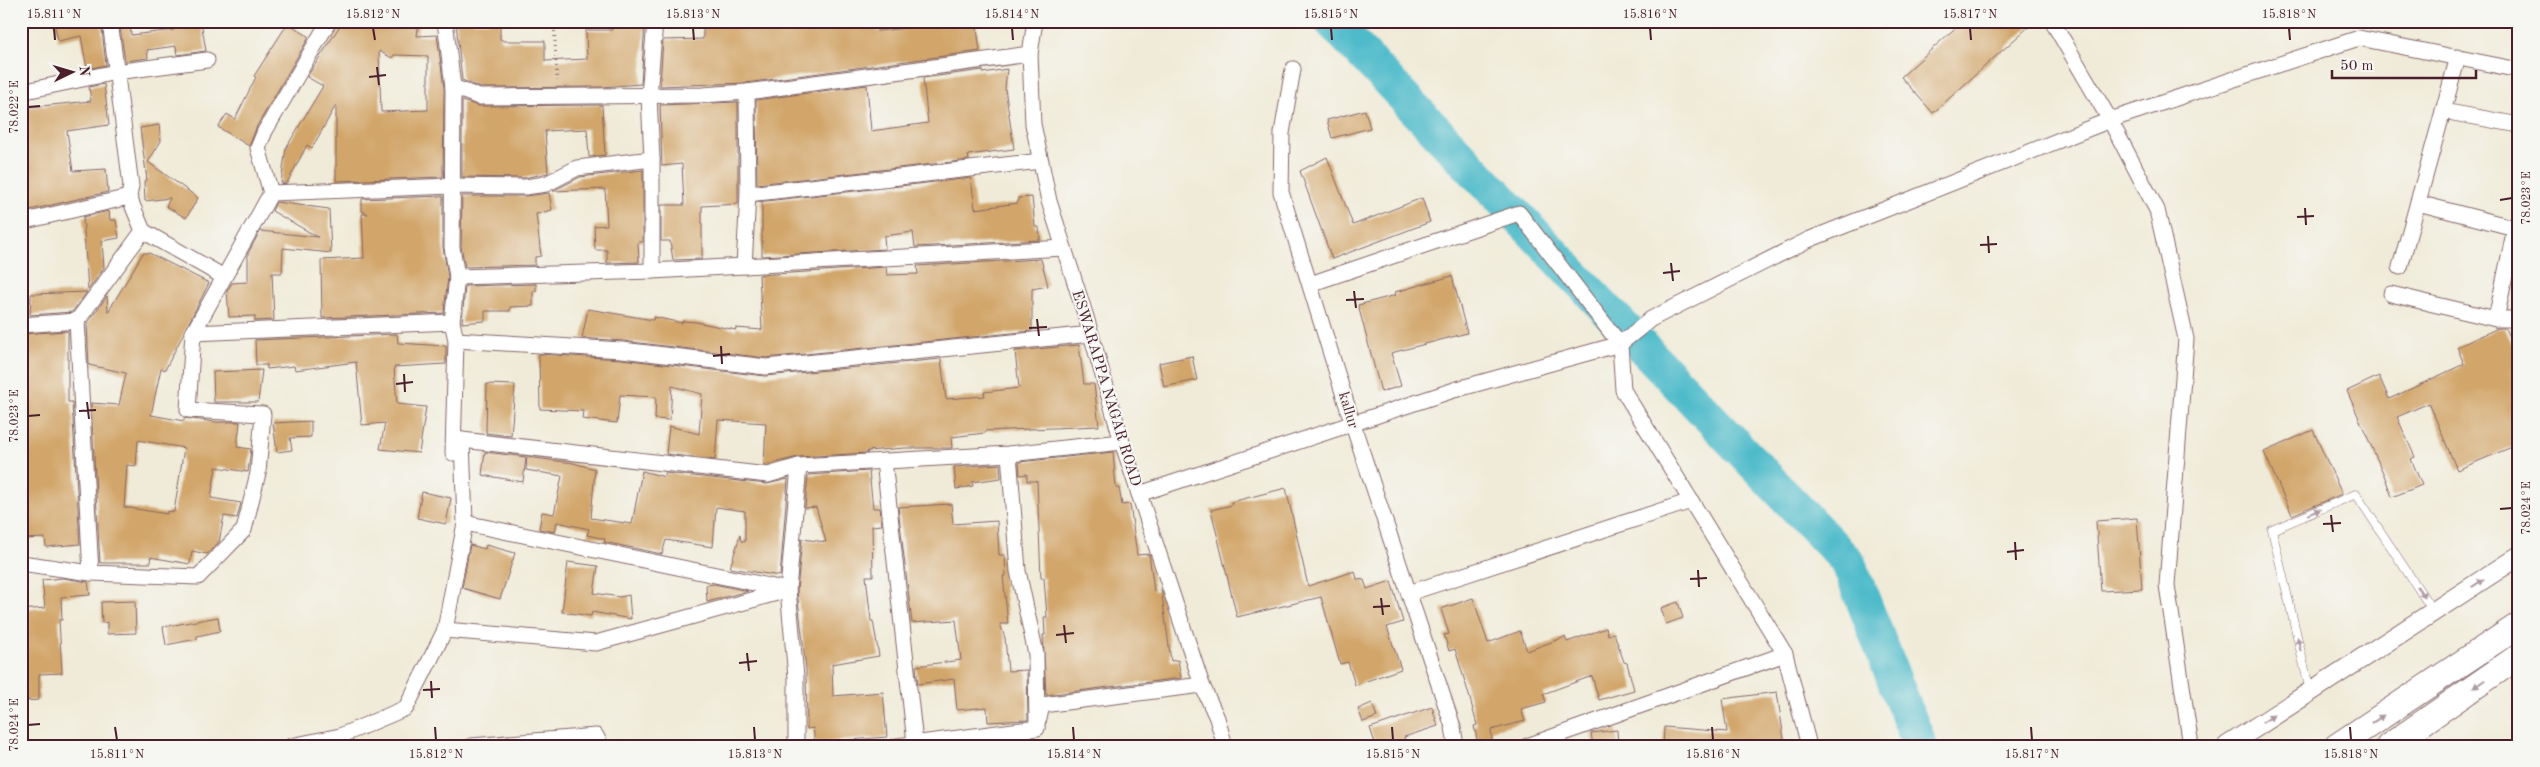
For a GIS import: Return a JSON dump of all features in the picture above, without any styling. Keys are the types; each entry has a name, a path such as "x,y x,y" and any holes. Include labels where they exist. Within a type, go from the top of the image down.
{"highway":[{"path":"2337,746 2519,626"},
{"path":"2389,746 2519,656"}],"street":[{"path":"110,21 131,186 129,198 143,231 224,277"},
{"path":"21,563 91,573 198,577 244,530 258,473 263,414 188,410 193,333 272,193 258,148 265,131 329,21"},
{"path":"445,21 453,87 452,247 457,277 452,322 456,340 453,453 462,440"},
{"path":"652,271 652,159 649,96 655,21"},
{"name":"ESWARAPPA NAGAR ROAD","path":"1035,21 1030,54 1033,124 1050,201 1122,442 1202,685 1217,718 1225,746"},
{"path":"2052,21 2110,120 2157,210 2186,339 2167,585 2191,746"},
{"path":"1139,494 1353,425 1454,390 1620,344 1651,319 1808,240 2110,120 2359,38 2519,70"},
{"path":"453,87 479,97 649,96 746,92 1030,54"},
{"path":"2400,267 2458,57"},
{"path":"21,92 116,72 207,60"},
{"name":"kallur","path":"1293,69 1282,133 1281,192 1353,425 1453,727 1456,746"},
{"path":"744,266 748,194 746,92"},
{"path":"2443,111 2519,125"},
{"path":"272,193 452,186 525,187 546,184 577,168 652,159"},
{"path":"748,194 1041,161"},
{"path":"21,222 129,198"},
{"path":"2418,203 2515,228 2496,319"},
{"path":"1310,284 1519,213 1620,344 1623,390 1785,654 1809,746"},
{"path":"91,573 77,321 143,231"},
{"path":"457,277 652,271 1064,248"},
{"path":"2391,294 2496,319 2519,319"},
{"path":"21,325 77,321"},
{"path":"193,333 452,322"},
{"path":"456,340 622,350 766,367 1091,334"},
{"path":"462,440 768,475 799,466 1009,454 1122,442"},
{"path":"291,746 340,736 406,708 445,630 465,523 462,440"},
{"path":"1009,454 1018,571 1036,654 1037,728"},
{"path":"884,461 915,743"},
{"path":"796,746 796,678 788,590 799,466"},
{"path":"1409,593 1692,502"},
{"path":"465,523 788,590"},
{"path":"2227,746 2519,556"},
{"path":"445,630 596,643 788,590"},
{"path":"1527,746 1785,654"},
{"path":"1037,728 1042,705 1202,685"},
{"path":"897,746 1037,728"},
{"path":"471,746 596,736 601,746"}],"lane":[{"path":"2310,692 2272,530 2356,494 2433,612"}],"path":[{"path":"554,21 558,97"}],"building":[{"path":"54,21 101,21 106,65 87,69 81,36 58,41"},
{"path":"119,21 130,21 131,35 174,30 173,21 201,21 206,51 177,55 176,46 147,50 148,58 125,61"},
{"path":"343,21 419,21 417,36 437,35 444,88 443,177 336,181 336,105 312,148 307,145 287,183 281,183 286,148 323,86 307,77","holes":["379,51 392,58 394,55 428,56 428,110 381,112"]},
{"path":"645,21 641,84 602,87 481,88 462,80 456,22 500,22 500,39 504,41 545,41 545,61 587,59 586,30 612,30 612,22"},
{"path":"703,21 875,21 877,31 976,21 980,51 746,83 660,86 663,40 703,39"},
{"path":"1963,21 2035,21 1933,113 1901,77"},
{"path":"288,23 309,37 257,126 249,146 218,127 227,114 235,119 256,77 254,76"},
{"path":"1007,69 1005,88 1014,149 968,155 969,160 757,184 756,100 867,85 871,131 928,123 923,78 983,70 983,73"},
{"path":"104,84 109,125 67,131 73,171 106,169 108,192 21,212 21,108 91,101 89,87"},
{"path":"462,101 479,106 602,105 605,155 589,157 587,129 545,131 548,173 524,178 462,177"},
{"path":"738,102 738,204 702,206 702,259 673,260 670,241 661,241 661,205 684,205 682,164 662,166 660,105"},
{"path":"1365,110 1370,128 1332,138 1327,120"},
{"path":"159,125 161,141 148,162 198,198 186,218 166,206 170,198 145,201 144,181 147,180 140,128"},
{"path":"1327,157 1353,225 1422,198 1430,222 1332,259 1300,171"},
{"path":"643,170 643,242 638,242 639,262 607,263 607,250 595,250 594,226 607,225 605,189 553,191 580,177"},
{"path":"971,178 975,209 1018,203 1018,198 1032,197 1035,227 1039,227 1040,240 915,247 913,232 884,236 885,249 762,256 762,202 757,202"},
{"path":"549,193 552,210 536,214 541,256 535,257 535,265 465,267 461,246 462,196 525,196"},
{"path":"443,196 443,247 448,277 444,313 322,318 321,260 364,258 362,214 368,214 362,211 362,199"},
{"path":"276,202 329,209 331,253 283,248 282,273 272,273 274,320 255,321 255,316 229,317 227,291 232,283 248,282 248,253 260,231 318,237 272,211"},
{"path":"109,211 110,220 116,220 119,238 102,241 104,268 88,290 83,217"},
{"path":"143,253 149,253 209,283 165,370 161,368 151,415 184,421 184,418 216,422 240,422 237,447 251,449 248,472 216,467 211,498 241,503 237,518 224,516 219,542 207,554 192,551 190,564 150,557 151,563 100,563 91,403 119,405 126,373 89,365 87,324 107,296 108,312","holes":["138,440 184,448 174,512 167,511 167,514 124,507 127,465 136,466"]},
{"path":"1041,259 1048,286 1032,289 1032,331 766,358 582,338 588,309 653,320 654,317 682,323 682,321 696,322 736,330 736,328 762,330 759,275 886,267 887,275 918,274 917,266"},
{"path":"1452,276 1467,333 1391,353 1401,386 1381,392 1358,305 1396,295 1395,292"},
{"path":"536,284 536,291 533,291 533,306 510,307 510,311 485,311 485,321 462,323 465,286"},
{"path":"87,292 72,312 30,315 31,294"},
{"path":"2498,328 2505,328 2519,361 2519,444 2457,470 2429,403 2397,417 2415,457 2411,459 2422,485 2392,497 2347,391 2379,376 2389,399 2464,364 2457,347"},
{"path":"68,331 68,402 72,402 80,544 46,547 45,538 21,539 21,334"},
{"path":"397,334 398,343 446,346 446,364 394,367 397,404 426,407 419,453 380,449 385,423 362,425 356,362 295,370 294,366 267,369 267,365 256,365 255,340"},
{"path":"1079,345 1084,384 1094,384 1099,426 985,431 985,433 951,437 952,448 905,448 867,451 868,453 798,457 764,465 766,423 718,420 715,460 666,454 669,426 699,434 702,394 672,386 670,420 655,419 656,397 620,395 617,423 582,419 583,411 540,409 539,354 621,359 765,376 941,359 946,399 985,396 984,392 1019,388 1015,351"},
{"path":"1192,356 1197,380 1164,387 1159,363"},
{"path":"262,370 258,402 214,402 213,372"},
{"path":"487,384 515,385 511,436 486,433"},
{"path":"311,421 311,437 290,438 292,450 277,452 273,423"},
{"path":"2313,430 2342,494 2292,515 2264,452"},
{"path":"485,452 526,457 523,482 482,475"},
{"path":"1113,452 1116,488 1119,488 1122,505 1130,504 1137,555 1149,554 1154,591 1161,590 1171,661 1178,660 1181,678 1046,695 1043,635 1045,635 1044,617 1047,617 1044,578 1041,578 1037,481 1027,481 1027,474 1020,475 1019,462"},
{"path":"527,457 573,463 595,469 591,518 632,524 642,471 665,477 665,473 767,484 788,479 780,576 730,568 740,535 741,541 745,542 745,511 716,507 713,547 666,540 662,554 604,542 605,539 587,535 589,529 557,522 555,532 539,529 542,512 554,514 562,476 526,470"},
{"path":"1000,464 1001,478 972,482 973,486 956,489 954,467"},
{"path":"869,471 873,508 880,508 882,525 872,526 873,576 866,576 871,621 873,621 879,656 832,664 833,696 883,692 887,737 815,743 813,728 807,729 806,669 797,590 802,539 826,542 816,507 805,508 808,475"},
{"path":"1286,488 1308,586 1355,571 1357,579 1364,580 1367,589 1391,581 1403,622 1387,627 1401,669 1355,685 1348,662 1340,664 1321,597 1237,617 1211,510 1232,505 1231,502"},
{"path":"422,492 451,498 446,524 417,518"},
{"path":"951,504 953,524 997,521 999,555 1005,555 1006,576 1003,576 1008,624 1000,624 1005,638 1008,671 1027,670 1028,720 988,722 987,707 957,710 954,679 918,684 916,666 961,660 956,620 912,623 898,507"},
{"path":"2137,518 2142,589 2101,591 2096,521"},
{"path":"470,545 485,549 486,545 515,553 500,599 462,588"},
{"path":"568,562 598,566 594,593 620,597 629,595 631,619 592,612 591,616 562,612"},
{"path":"63,578 88,582 90,595 61,597 62,620 59,620 62,673 39,674 39,700 21,701 21,610 45,608 42,580"},
{"path":"714,584 748,591 707,602 706,585"},
{"path":"1473,598 1488,643 1520,631 1527,651 1565,637 1567,642 1606,628 1608,635 1614,633 1624,662 1627,663 1634,690 1599,700 1592,676 1543,694 1546,702 1521,709 1525,721 1491,730 1492,740 1478,744 1474,726 1477,725 1469,695 1455,649 1449,651 1444,635 1449,634 1441,609"},
{"path":"135,601 136,633 107,634 107,622 102,623 101,602"},
{"path":"1678,602 1683,618 1666,624 1661,608"},
{"path":"218,617 220,631 197,636 197,639 166,645 163,627"},
{"path":"1777,692 1785,746 1663,746 1664,727 1727,732 1722,699"},
{"path":"1372,703 1377,717 1363,722 1358,709"},
{"path":"1432,707 1438,726 1404,737 1407,746 1376,746 1370,728"},
{"path":"1617,730 1618,746 1593,746 1591,733"}],"waterway":[{"path":"1331,21 1848,562 1920,746"}]}
